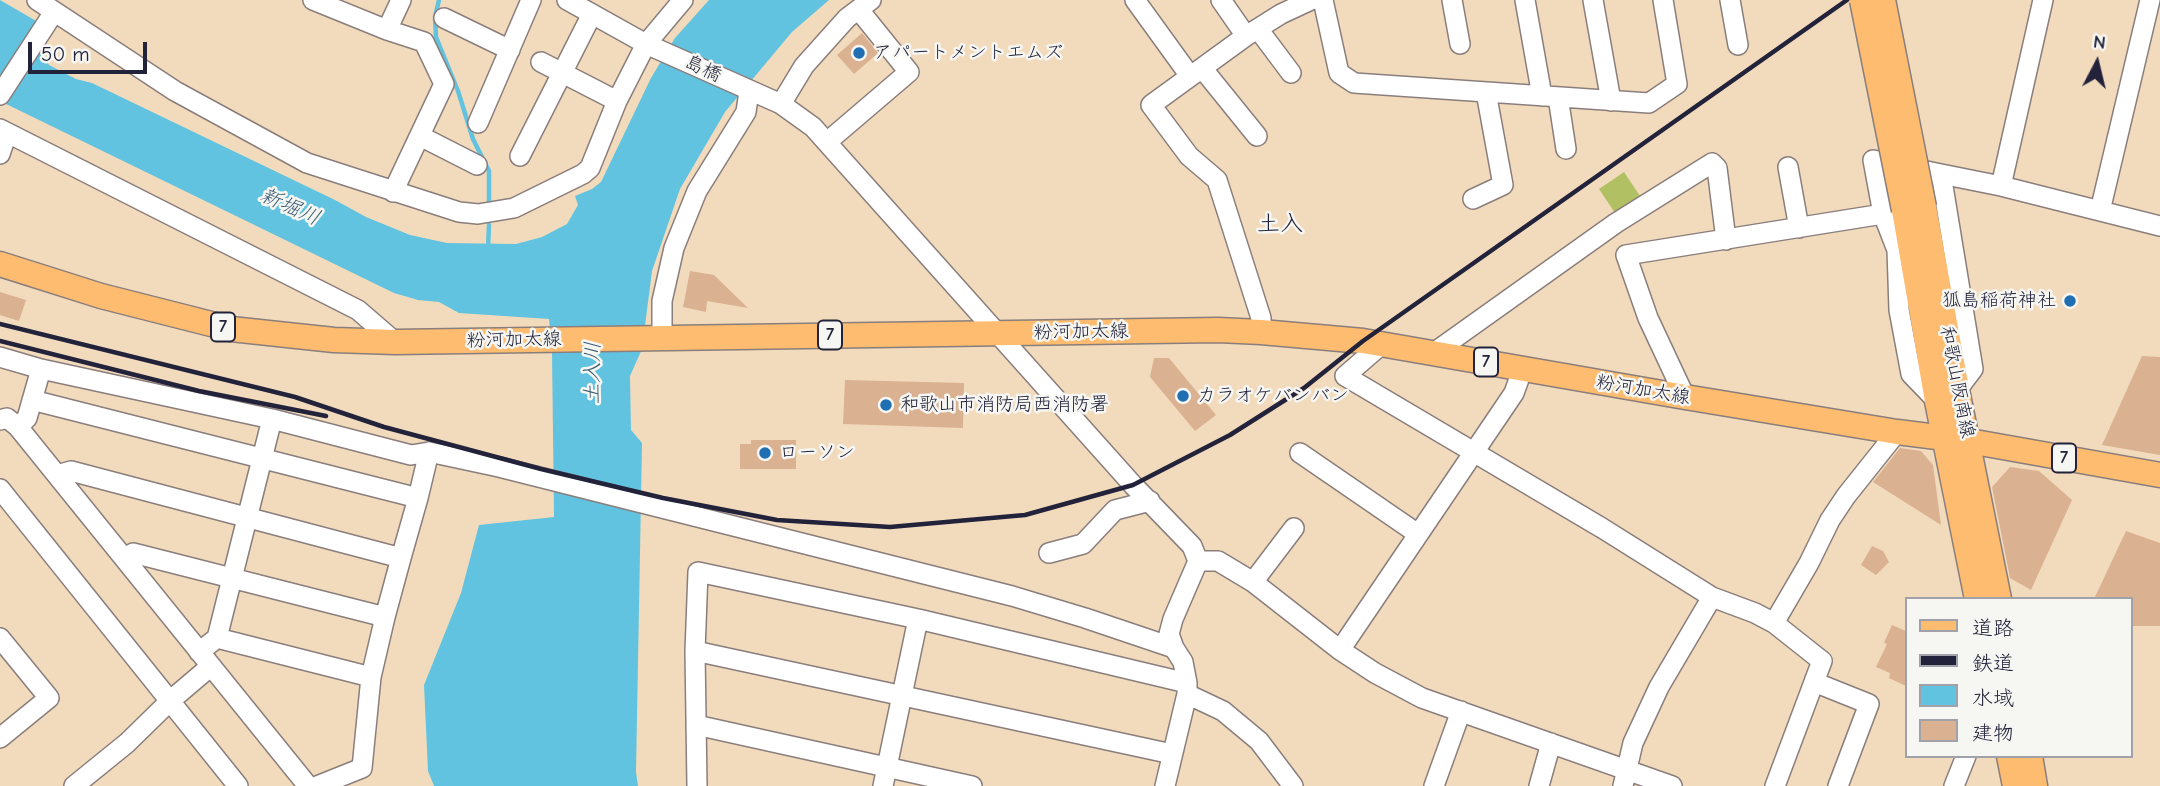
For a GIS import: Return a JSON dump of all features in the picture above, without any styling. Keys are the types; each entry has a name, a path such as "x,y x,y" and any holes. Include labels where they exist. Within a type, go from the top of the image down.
{"main road":[{"name":"和歌山阪南線","path":"1862,0 1904,210 1957,440 1998,597"},
{"name":"和歌山阪南線","path":"1883,0 1904,210"},
{"name":"粉河加太線","path":"0,264 101,296 231,329 334,340 395,342 1218,330 1261,332 1435,352 1685,397 2160,475"},
{"name":"和歌山阪南線","path":"1957,440 1977,597"},
{"path":"2009,758 2015,786"},
{"path":"2030,758 2035,786"}],"street":[{"path":"313,0 424,42 444,84 393,192"},
{"path":"387,30 401,0"},
{"path":"478,123 531,0"},
{"name":"島橋","path":"567,0 651,46 781,104 813,127 1192,546 1198,561"},
{"path":"0,95 44,6 175,91 307,163 459,212 478,214 514,208 590,168 617,101 683,0"},
{"path":"1135,0 1196,72 1256,136"},
{"path":"1221,0 1291,73"},
{"path":"1261,332 1261,318 1217,180 1189,156 1151,105 1252,33 1281,14 1311,0"},
{"path":"1323,0 1339,73 1354,83 1649,103 1677,84 1663,0"},
{"path":"1452,0 1460,44"},
{"path":"1525,0 1566,149"},
{"path":"1593,0 1611,101"},
{"path":"1730,0 1738,46"},
{"path":"2001,186 2043,0"},
{"path":"2100,211 2150,0"},
{"path":"781,104 804,66 847,18 865,5 909,72 827,142"},
{"path":"520,156 592,14"},
{"path":"444,18 510,50"},
{"path":"541,62 617,101"},
{"path":"662,338 662,302 674,248 697,191 746,112 749,91"},
{"path":"1473,199 1503,185 1486,92"},
{"path":"0,154 4,131 358,310 395,342"},
{"path":"420,136 477,165"},
{"path":"1941,174 1973,369 1947,395 1911,374 1899,310 1897,250 1904,210 1873,160 2001,186 2160,226"},
{"path":"1435,352 1616,223 1712,163 1717,168 1726,240"},
{"path":"1788,167 1799,228"},
{"path":"1685,397 1648,318 1626,255 1904,210"},
{"path":"1382,344 1345,376 1602,528 1712,597 1774,623 1822,661 1775,786"},
{"path":"0,357 41,369 272,419 411,455 429,452 499,467 1012,596 1174,648"},
{"path":"1340,650 1514,393 1523,368"},
{"path":"41,369 27,418 9,423 57,475 308,786"},
{"path":"32,400 418,498"},
{"path":"74,786 127,743 171,700 205,659 217,638 272,419"},
{"path":"1774,623 1830,520 1896,432"},
{"path":"317,786 362,768 371,677 429,452"},
{"path":"1300,453 1418,534"},
{"path":"57,475 71,471 401,558"},
{"path":"0,489 238,786"},
{"path":"1049,553 1083,544 1115,510 1150,501"},
{"path":"1253,582 1294,528"},
{"path":"125,559 133,553 385,617"},
{"path":"1165,786 1187,688 1183,662 1170,635 1173,619 1198,561 1218,561 1253,582 1340,650 1375,673 1422,698 1551,743 1625,778 1672,786"},
{"path":"697,786 695,651 698,572 918,618 1187,688 1223,711 1259,741 1293,786"},
{"path":"1625,778 1633,743 1659,687 1712,597"},
{"path":"884,777 918,618"},
{"path":"0,638 49,698 0,738"},
{"path":"217,638 371,677"},
{"path":"695,651 1172,754"},
{"path":"1814,682 1869,704 1838,786"},
{"path":"1434,786 1461,711"},
{"path":"696,726 884,777 972,786"},
{"path":"1539,786 1551,743"},
{"path":"1954,786 1965,758"}],"green space":[{"path":"1624,172 1642,199 1617,216 1599,189"}],"water":[{"path":"0,0 38,22 41,53 49,65 76,79 92,83 366,217 410,235 447,243 516,244 542,237 567,224 578,205 575,196 601,182 651,78 675,38 709,0 829,0 792,32 725,112 680,189 652,271 642,349 630,376 631,430 642,443 636,772 638,786 434,786 428,771 424,685 461,593 479,525 554,517 552,352 549,319 459,313 439,302 418,300 394,293 0,101"}],"building":[{"name":"アパートメントエムズ","path":"862,33 878,53 854,74 837,55"},
{"path":"690,271 714,275 748,308 707,301 706,312 683,307"},
{"path":"0,292 26,300 19,321 0,315"},
{"path":"2142,356 2160,357 2160,455 2102,445"},
{"name":"カラオケバンバン","path":"1154,358 1169,358 1216,415 1195,431 1150,377"},
{"path":"845,380 964,383 963,428 843,424"},
{"path":"751,440 796,440 796,469 740,469 740,444 751,444"},
{"path":"1900,448 1921,451 1933,465 1941,525 1873,482"},
{"path":"2010,467 2039,471 2072,500 2031,590 2010,578 1992,487"},
{"path":"2126,531 2160,543 2160,626 2132,626 2132,597 2095,597"},
{"path":"1872,546 1883,551 1889,562 1876,575 1861,565"},
{"path":"1892,625 1904,630 1904,685 1889,678 1890,673 1876,667 1887,644 1884,643"}],"waterway":[{"path":"439,0 435,17 436,37 458,91 473,139 489,171 489,201"},
{"path":"488,249 489,225"}],"railway":[{"path":"0,324 295,397 384,427 541,469 663,498 777,520 890,527 1025,515 1133,485 1230,435 1304,388 1363,341 1847,0"},
{"path":"0,341 199,391 326,416"}],"place":[{"name":"アパートメントエムズ","path":"859,53"},
{"name":"狐島稲荷神社","path":"2070,301"},
{"name":"カラオケバンバン","path":"1183,396"},
{"name":"和歌山市消防局西消防署","path":"886,405"},
{"name":"ローソン","path":"765,453"}],"district":[{"name":"土入","path":"1280,224"}],"water label":[{"name":"新堀川","path":"290,207"},
{"name":"土入川","path":"593,373"}]}
